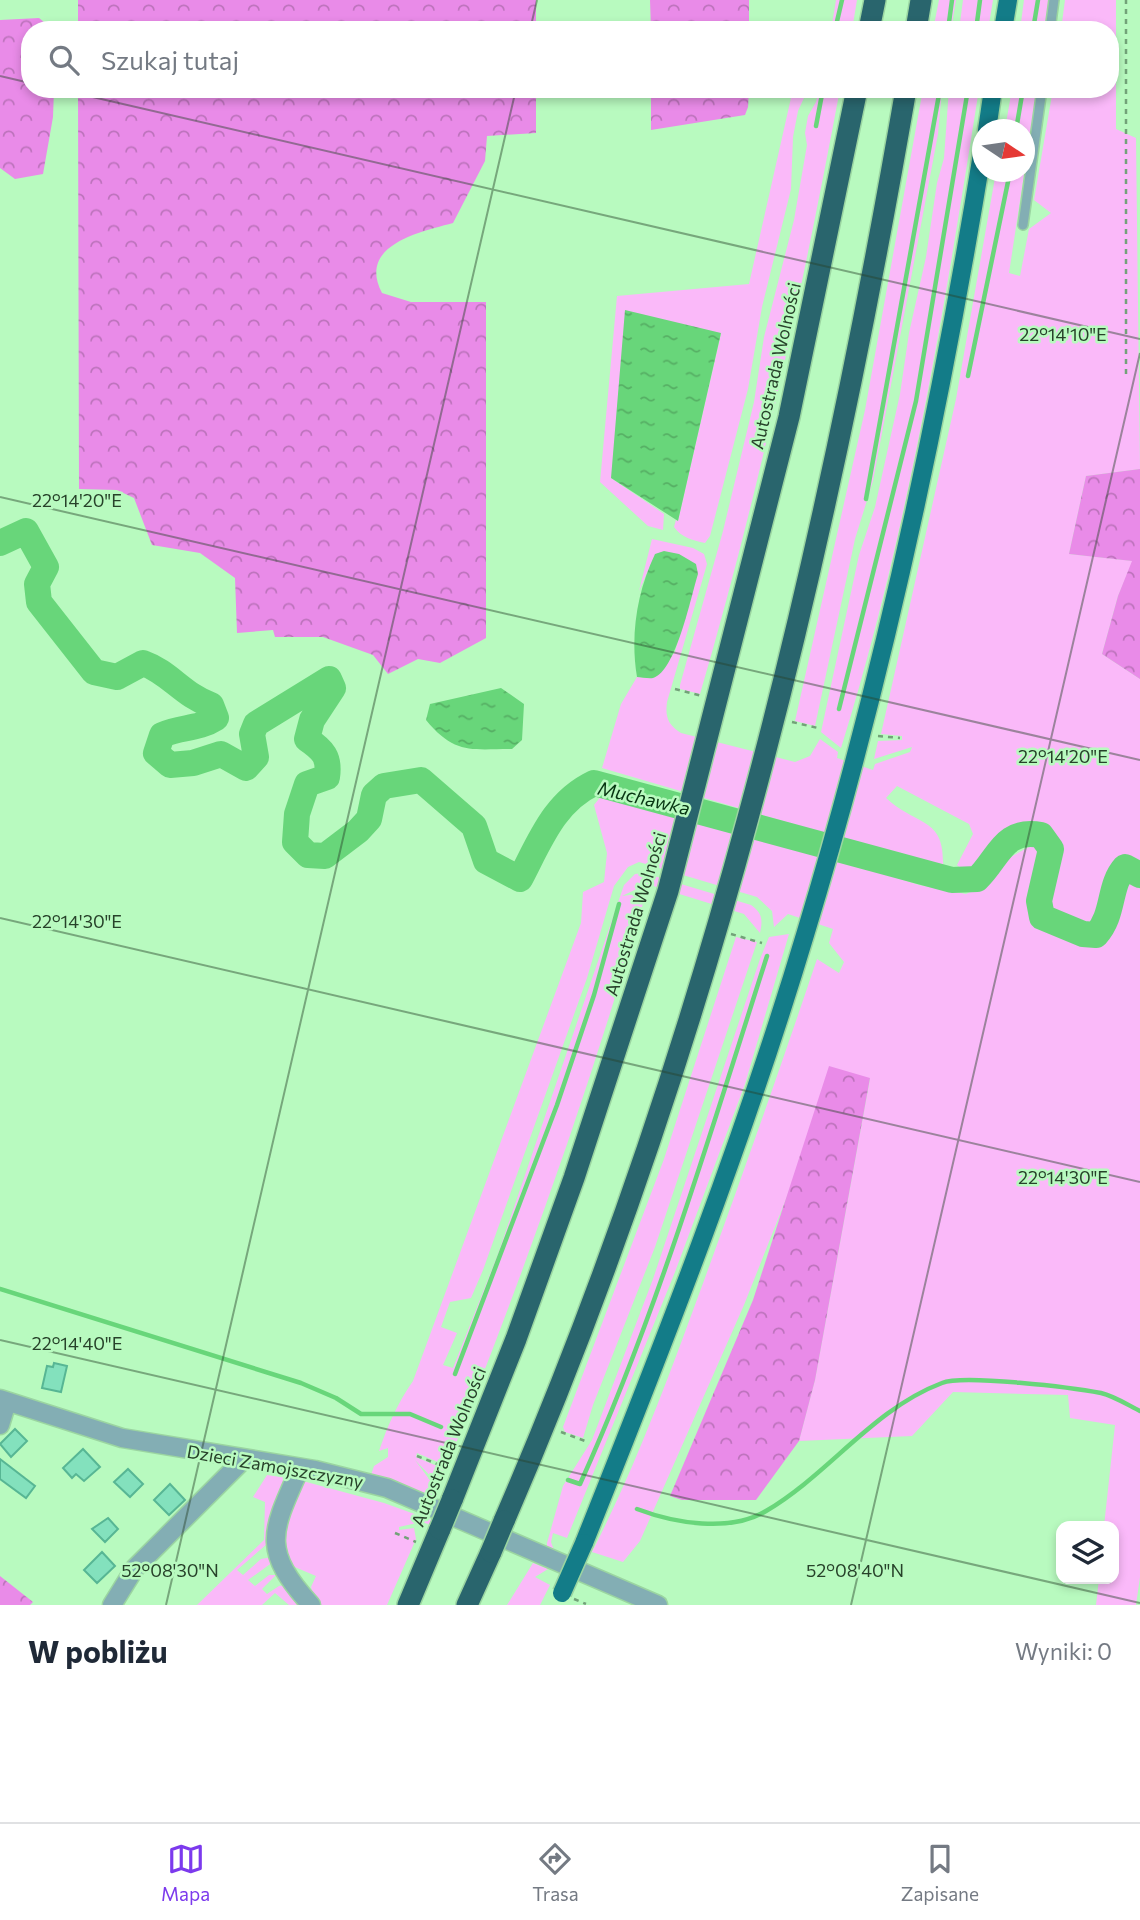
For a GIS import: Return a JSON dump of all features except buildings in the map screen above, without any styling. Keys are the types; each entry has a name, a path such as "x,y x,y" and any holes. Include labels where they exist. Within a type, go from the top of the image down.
{"highway":[{"path":"871,21 875,0"},
{"path":"918,21 921,0"},
{"name":"Autostrada Wolności","path":"408,1605 453,1500 516,1339 574,1178 668,891 789,417 855,98"},
{"path":"467,1605 555,1398 621,1226 721,920 772,737 835,463 904,98"}],"main road":[{"path":"1004,21 1008,0"},
{"path":"988,119 991,98"},
{"path":"559,1599 584,1544 706,1231 806,933 902,578 930,446 977,182"}],"street":[{"path":"0,1425 4,1401"},
{"name":"Dzieci Zamojszczyzny","path":"4,1401 122,1438 346,1476 406,1496 658,1605"},
{"path":"112,1605 135,1568 244,1459"},
{"path":"300,1468 279,1516 275,1548 284,1574 311,1605"}],"lane":[{"path":"1051,21 1054,0"},
{"path":"1023,225 1041,98"}],"path":[{"path":"1126,0 1126,374"},
{"path":"675,689 718,701"},
{"path":"792,722 818,728"},
{"path":"861,735 900,738"},
{"path":"721,920 762,943"},
{"path":"561,1432 585,1441"},
{"path":"417,1456 448,1468"},
{"path":"395,1533 437,1538"}],"shaded area":[{"path":"836,0 857,0 854,21 832,21"},
{"path":"939,0 956,0 952,21 935,21"},
{"path":"963,0 993,0 990,21 960,21"},
{"path":"1024,0 1049,0 1046,21 1021,21"},
{"path":"1065,0 1116,0 1116,21 1062,21"},
{"path":"791,98 804,98 798,111 793,137 791,189 762,307 748,389 710,536 705,543 684,536 674,527 676,520 678,521 721,334 611,478 664,514 663,530 648,526 600,482 617,296 749,284"},
{"path":"817,98 838,98 760,469 700,694 680,689 680,685 723,531 754,402 764,337 794,220 807,145 805,133 808,116"},
{"path":"921,98 941,98 938,134 873,481 855,539 815,726 795,721 865,410"},
{"path":"948,98 978,98 938,338 905,504 865,667 841,748 821,732 859,555 875,507 900,394 937,183 944,158"},
{"path":"1010,98 1036,98 1032,119 1007,119"},
{"path":"1051,98 1116,98 1116,129 1136,138 1140,469 1086,476 1069,554 1133,561 1118,596 1102,654 1140,679 1140,869 1126,863 1114,869 1094,926 1087,927 1067,922 1045,905 1056,876 1059,854 1052,834 1047,828 1036,823 1026,823 1008,833 978,867 961,868 957,865 973,834 969,824 897,786 886,798 935,831 940,839 943,868 602,768 621,704 637,677 653,678 675,652 686,611 650,566 639,591 652,539 693,548 704,554 707,564 667,702 668,720 677,730 795,762 810,756 820,739 838,752 837,758 873,770 875,764 910,752 912,747 874,759 878,741 902,740 902,736 881,734 956,399 994,182 1023,182 1009,273 1020,276 1029,229 1051,213 1034,200"},
{"path":"602,795 801,847 919,885 966,894 984,886 1007,859 1038,842 1044,847 1036,911 1053,929 1087,941 1108,932 1115,920 1124,877 1127,875 1140,889 1140,1577 1136,1605 1096,1605 1098,1584 1119,1584 1119,1521 1105,1521 1115,1425 1070,1418 1068,1395 953,1392 912,1436 799,1441 815,1380 870,1079 830,1088 744,1305 640,1541 623,1562 592,1552 637,1454 677,1353 817,959 839,973 844,962 829,943 833,929 788,914 774,927 772,911 757,897 639,862 628,867 614,886 587,978 471,1298 450,1302 441,1327 457,1333 443,1365 453,1368 498,1254 624,885 635,874 644,873 751,905 761,917 760,933 744,914 647,884 622,896 646,893 625,966 554,1182 447,1466 417,1453 416,1457 444,1469 438,1484 415,1460 435,1487 431,1497 371,1475 374,1466 388,1457 388,1448 379,1451 393,1415 413,1381 581,923 583,892 604,882 607,853 594,805"},
{"path":"789,934 745,1084 675,1272 567,1538 553,1533 551,1542 555,1553 547,1548 547,1543 563,1486 592,1440 653,1279 760,959 769,937"},
{"path":"736,937 757,942 655,1247 593,1405 583,1438 565,1432 563,1427 664,1159"},
{"path":"267,1475 287,1478 268,1543 237,1570 243,1575 261,1559 272,1557 273,1562 248,1580 255,1586 269,1575 276,1575 262,1589 267,1594 279,1586 287,1585 300,1605 289,1605 275,1593 262,1605 197,1605 264,1540 265,1502 253,1497"},
{"path":"299,1480 384,1503 434,1521 432,1525 421,1522 399,1527 399,1530 414,1528 416,1539 387,1605 316,1605 311,1587 316,1576 290,1565 285,1543 286,1522"},
{"path":"533,1563 548,1569 535,1577 550,1585 540,1605 507,1605"}],"green space":[{"path":"78,0 536,0 536,21 78,21"},
{"path":"650,0 749,0 749,21 651,21"},
{"path":"39,18 43,21 21,21 21,98 54,98 43,174 15,179 0,168 0,20"},
{"path":"78,98 536,98 536,133 487,136 485,161 453,223 409,236 385,252 378,263 377,277 382,293 411,302 486,302 486,638 440,663 418,659 388,674 373,655 323,637 275,637 273,630 237,633 235,578 200,553 152,545 134,498 117,490 79,489"},
{"path":"651,98 748,98 745,115 651,130"},
{"path":"1140,469 1140,679 1102,654 1118,596 1132,561 1069,554 1086,476"},
{"path":"829,1066 870,1078 815,1380 799,1441 756,1500 682,1500 670,1496 753,1300"},
{"path":"0,1576 33,1602 30,1605 0,1605"}],"water":[{"path":"625,310 721,333 678,521 611,478"},
{"path":"664,551 679,554 696,564 698,574 682,632 669,662 661,673 653,678 637,677 634,645 640,599 655,554"},
{"path":"501,688 524,704 522,740 512,749 474,749 455,745 426,720 430,704"}],"waterway":[{"path":"837,21 842,0"},
{"path":"949,21 952,0"},
{"path":"977,21 980,0"},
{"path":"1034,21 1038,0"},
{"path":"816,126 821,98"},
{"path":"866,499 938,98"},
{"path":"839,709 916,401 966,98"},
{"path":"1018,119 1021,98"},
{"path":"968,376 1008,182"},
{"name":"Muchawka","path":"0,543 26,531 46,567 37,584 39,602 94,672 117,677 143,663 211,705 216,718 162,735 156,753 170,765 193,763 221,754 246,768 256,757 252,734 256,724 329,679 333,688 312,720 307,739 324,755 327,777 307,784 297,814 295,842 308,855 325,856 358,831 369,819 374,795 384,786 421,780 474,826 486,861 520,879 558,812 580,791 594,783 952,880 977,879 1010,840 1028,834 1041,835 1051,849 1039,901 1042,917 1083,934 1096,935 1102,927 1116,883 1125,867 1140,875"},
{"path":"455,1374 557,1105 594,995 619,904"},
{"path":"568,1480 580,1484 634,1355 681,1223 767,956"},
{"path":"0,1289 301,1383 336,1398 361,1414 410,1414 441,1427"},
{"path":"637,1509 702,1524 752,1518 789,1496 894,1409 917,1394 942,1383 972,1380 1088,1391 1111,1396 1140,1411"}]}
